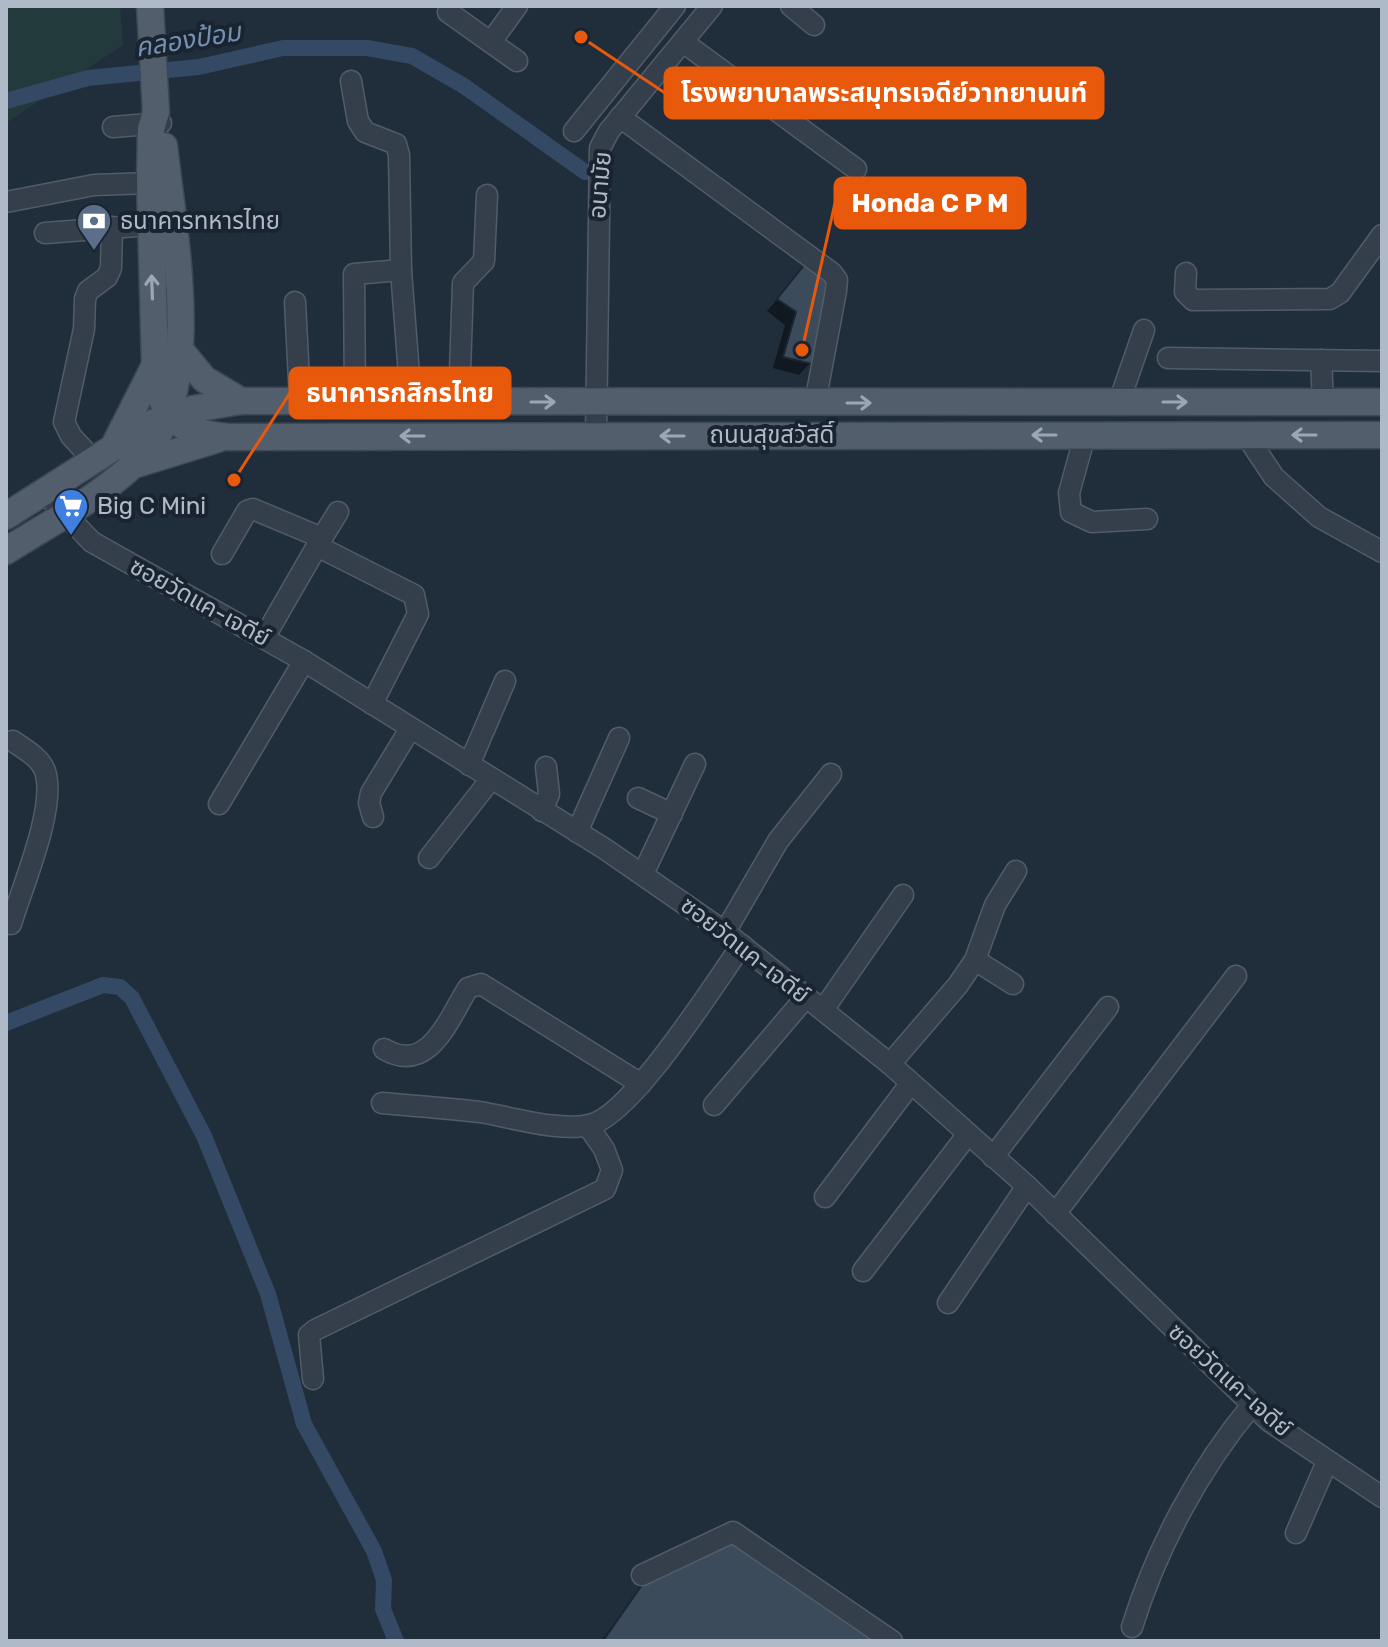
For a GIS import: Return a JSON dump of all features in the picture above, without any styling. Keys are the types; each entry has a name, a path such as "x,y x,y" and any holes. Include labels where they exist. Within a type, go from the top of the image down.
{"main road":[{"path":"150,6 158,236 155,365 158,389 169,415"},
{"path":"6,551 132,467 159,436 169,415 181,351 150,183 156,117"},
{"path":"181,351 204,379 241,401"},
{"path":"115,444 155,365"},
{"name":"ถนนสุขสวัสดิ์","path":"7,513 115,444 169,415 241,401 1382,402"},
{"name":"ถนนสุขสวัสดิ์","path":"169,415 189,431 229,437 1382,435"},
{"path":"132,467 229,437"}],"street":[{"path":"491,42 517,6"},
{"path":"574,131 675,6"},
{"path":"791,6 814,25"},
{"name":"อนามัย","path":"596,436 598,161 614,124 683,42 705,8"},
{"path":"448,12 517,61"},
{"path":"683,42 856,169"},
{"path":"351,81 358,121 365,132 396,144 399,155 401,270 411,401"},
{"path":"588,113 614,124 832,273 836,291 815,403"},
{"path":"113,127 156,117"},
{"path":"6,202 94,185 150,183"},
{"path":"459,401 463,283 484,261 487,195"},
{"path":"93,460 71,436 64,422 84,329 85,299 88,291 107,277 111,268 112,227"},
{"path":"45,233 112,227 158,236"},
{"path":"1186,273 1185,292 1193,300 1330,299 1340,293 1378,246"},
{"path":"355,400 356,336 351,281 354,274 364,271 401,270"},
{"path":"295,302 300,400"},
{"path":"1119,402 1144,330"},
{"path":"1168,358 1382,361"},
{"path":"1321,360 1323,402"},
{"path":"1085,435 1069,493 1071,512 1092,522 1147,519"},
{"path":"1246,435 1274,477 1319,517 1382,552"},
{"name":"ซอยวัดแค-เจดีย์","path":"44,492 92,542 304,661 643,874 725,932 890,1064 1027,1186 1252,1405 1327,1462 1382,1497"},
{"path":"222,554 247,511 253,509 414,595 418,614 372,704"},
{"path":"264,638 338,512"},
{"path":"219,804 304,661"},
{"path":"469,765 505,681"},
{"path":"373,817 369,803 371,793 410,729"},
{"path":"577,832 619,738"},
{"path":"11,924 42,822 46,793 46,773 39,760 13,741"},
{"path":"643,874 695,764"},
{"path":"542,811 550,780 546,767"},
{"path":"725,932 778,841 831,774"},
{"path":"429,858 491,779"},
{"path":"638,798 672,814"},
{"path":"890,1064 958,985 975,960 995,905 1016,871"},
{"path":"823,1010 903,895"},
{"path":"382,1103 588,1126 609,1118 641,1084 742,945"},
{"path":"975,960 1013,984"},
{"path":"1055,1214 1236,976"},
{"path":"384,1049 400,1058 419,1055 432,1044 468,988 481,984 641,1084"},
{"path":"714,1105 806,997"},
{"path":"993,1157 1108,1007"},
{"path":"825,1197 911,1083"},
{"path":"313,1379 308,1344 309,1335 315,1330 605,1189 612,1170 604,1149 588,1126"},
{"path":"863,1271 968,1134"},
{"path":"948,1303 1027,1186"},
{"path":"1132,1627 1143,1593 1180,1514 1224,1439 1252,1405"},
{"path":"1296,1533 1327,1462"},
{"path":"642,1575 733,1532 892,1641"}],"green space":[{"path":"6,6 120,6 123,45 6,123"}],"building":[{"path":"805,264 833,286 812,364 783,357 796,312 777,299"},
{"path":"732,1536 887,1641 603,1641 646,1579"}],"waterway":[{"name":"คลองป้อม","path":"6,101 88,78 199,67 283,48 367,48 412,56 464,86 585,172"},
{"path":"6,1023 103,985 120,987 132,998 204,1136 268,1294 304,1424 374,1551 384,1580 383,1609 396,1641"}],"place":[{"name":"โรงพยาบาลพระสมุทรเจดีย์วาทยานนท์","path":"581,37"},
{"name":"ธนาคารทหารไทย","path":"94,252"},
{"name":"Honda C P M","path":"802,350"},
{"name":"ธนาคารกสิกรไทย","path":"234,480"},
{"name":"Big C Mini","path":"71,537"}]}
